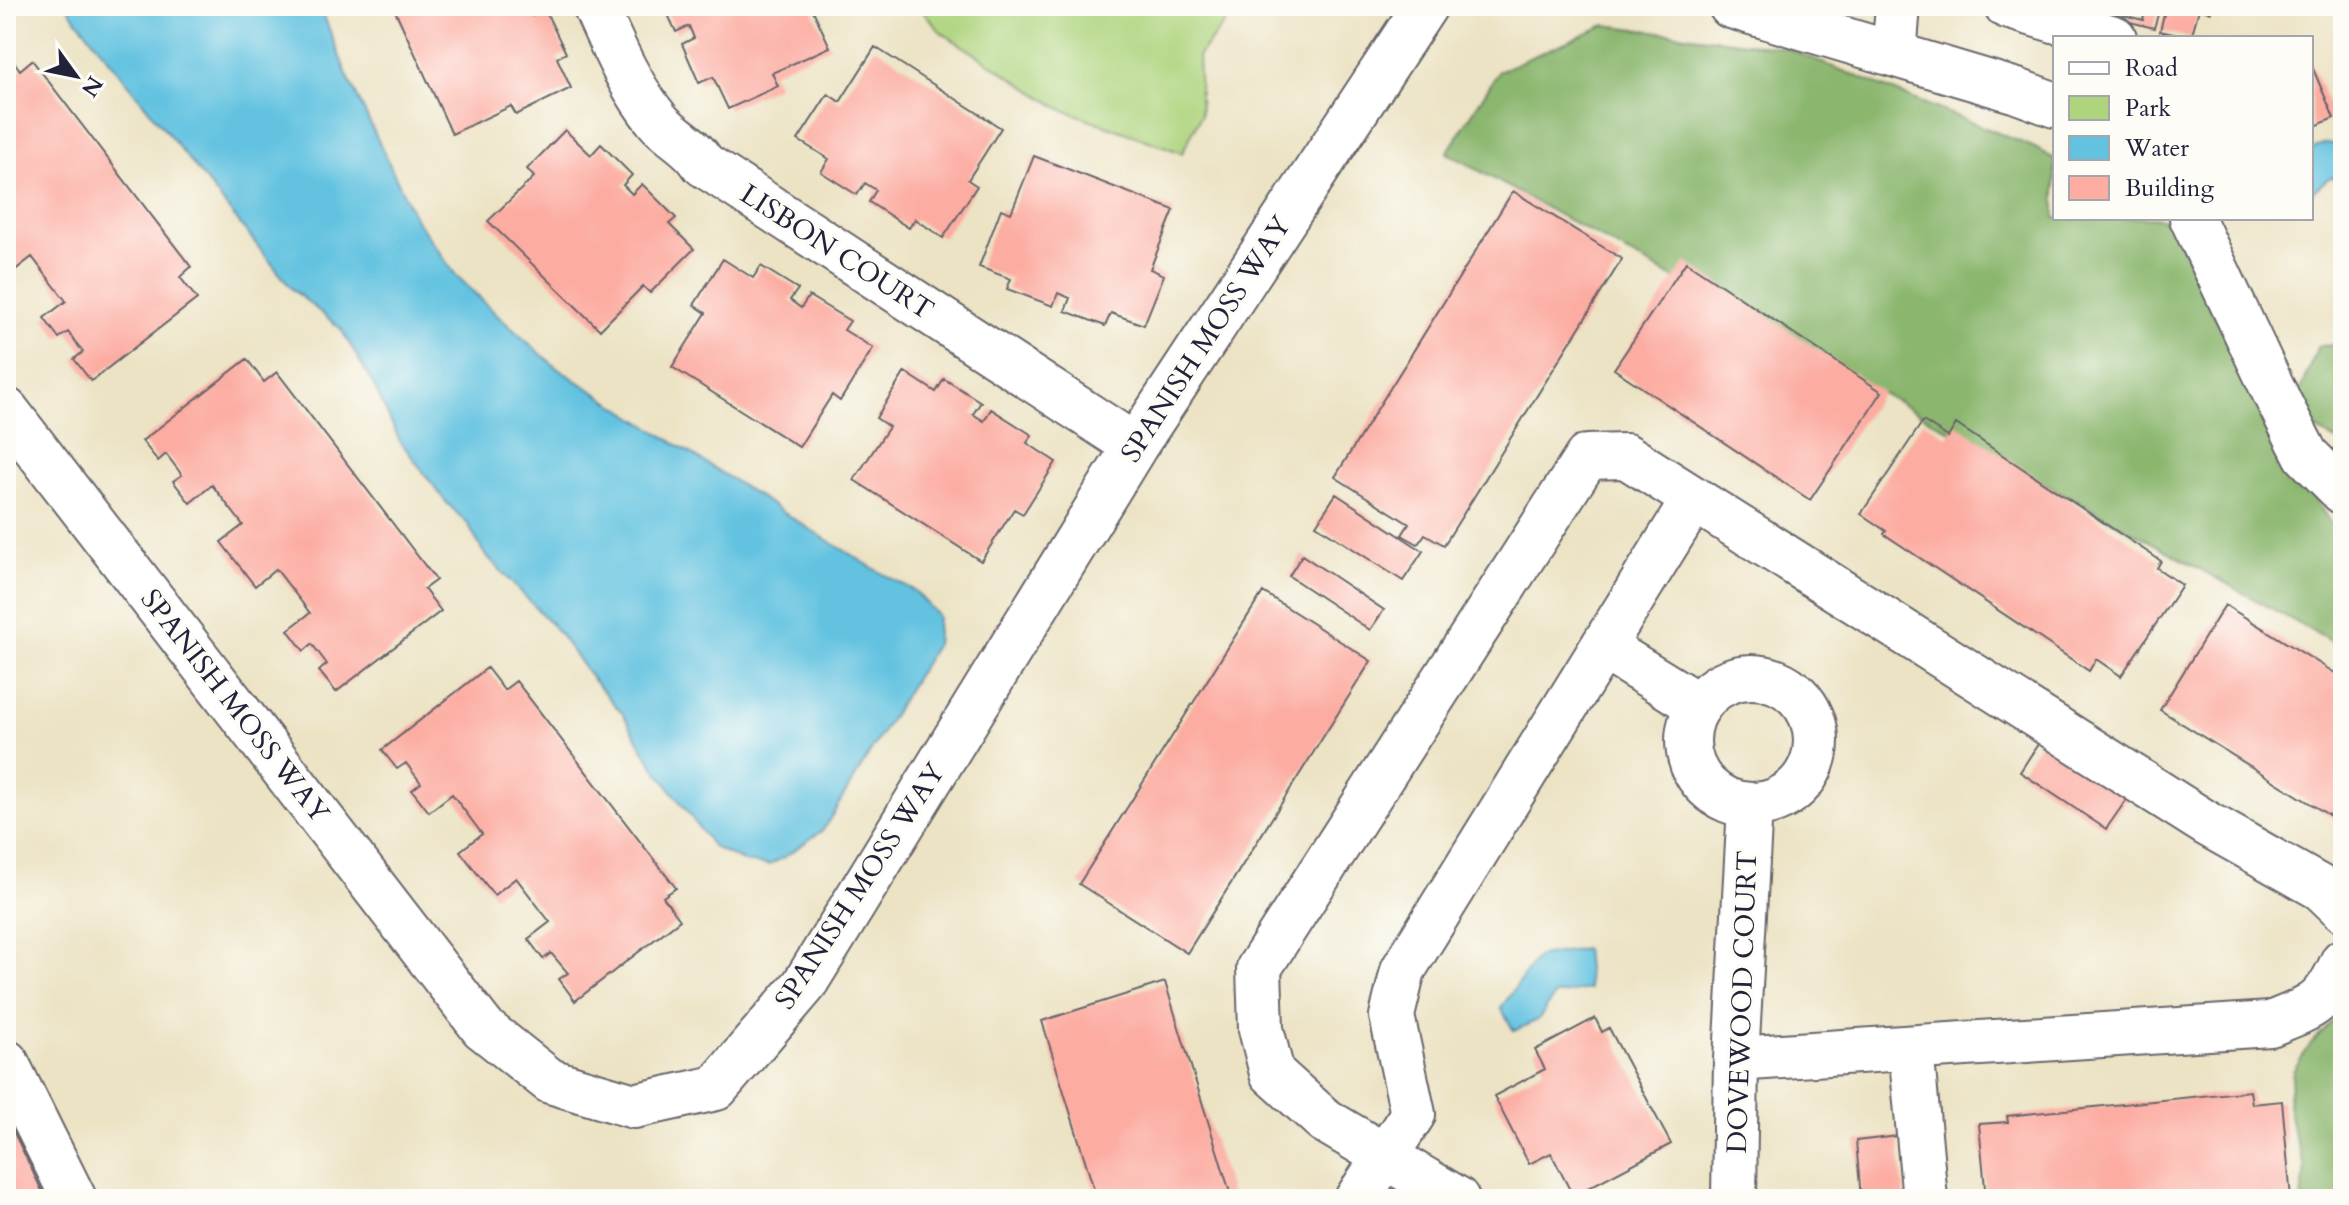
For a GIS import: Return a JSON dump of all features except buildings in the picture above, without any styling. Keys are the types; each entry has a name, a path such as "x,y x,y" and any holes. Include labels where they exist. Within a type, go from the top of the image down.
{"street":[{"name":"LISBON COURT","path":"595,6 623,69 659,123 697,154 703,164 1135,446"},
{"name":"SPANISH MOSS WAY","path":"6,410 483,1028 550,1081 634,1106 716,1088 804,985 1135,446 1425,6"},
{"path":"1731,6 2053,104"},
{"path":"1894,54 1898,6"},
{"path":"2007,6 2107,36"},
{"path":"2193,220 2306,455 2343,492"},
{"path":"1457,1199 1324,1120 1272,1073 1261,1029 1259,968 1587,457 1626,456 2206,823 2321,888 2343,909"},
{"path":"1357,1199 1413,1114 1392,1016 1403,970 1694,499"},
{"path":"1603,647 1699,706"},
{"path":"1761,676 1782,683 1799,696 1811,714 1817,735 1816,757 1806,777 1791,793 1772,803 1750,806 1730,802 1712,792 1698,776 1689,757 1688,736 1699,706 1720,684 1740,677 1761,676"},
{"name":"DOVEWOOD COURT","path":"1734,1199 1736,1059 1750,806"},
{"path":"1736,1059 2270,1024 2312,1007 2332,986 2343,961"},
{"path":"1911,1048 1925,1199"},
{"path":"6,1062 74,1199"}],"green space":[{"path":"918,6 1239,6 1198,56 1201,115 1182,153 1061,109 941,32"},
{"path":"1605,25 1786,48 2033,147 2053,158 2053,220 2163,220 2172,225 2260,412 2343,543 2343,648 1447,153 1499,71"},
{"path":"2343,345 2343,444 2290,415 2318,346"},
{"path":"2343,1018 2343,1199 2301,1199 2305,1167 2288,1104 2293,1071 2310,1045 2331,1022"}],"water":[{"path":"66,6 320,6 347,75 415,218 455,274 557,368 803,525 915,591 938,616 936,644 823,830 769,865 745,862 713,847 653,765 623,714 554,627 483,552 468,524 446,502 400,441 372,382 341,329 292,289"},
{"path":"2323,144 2343,145 2343,178 2330,177 2313,191 2313,148"},
{"path":"1585,949 1589,989 1555,995 1538,1020 1514,1031 1501,1008 1538,956"}]}
